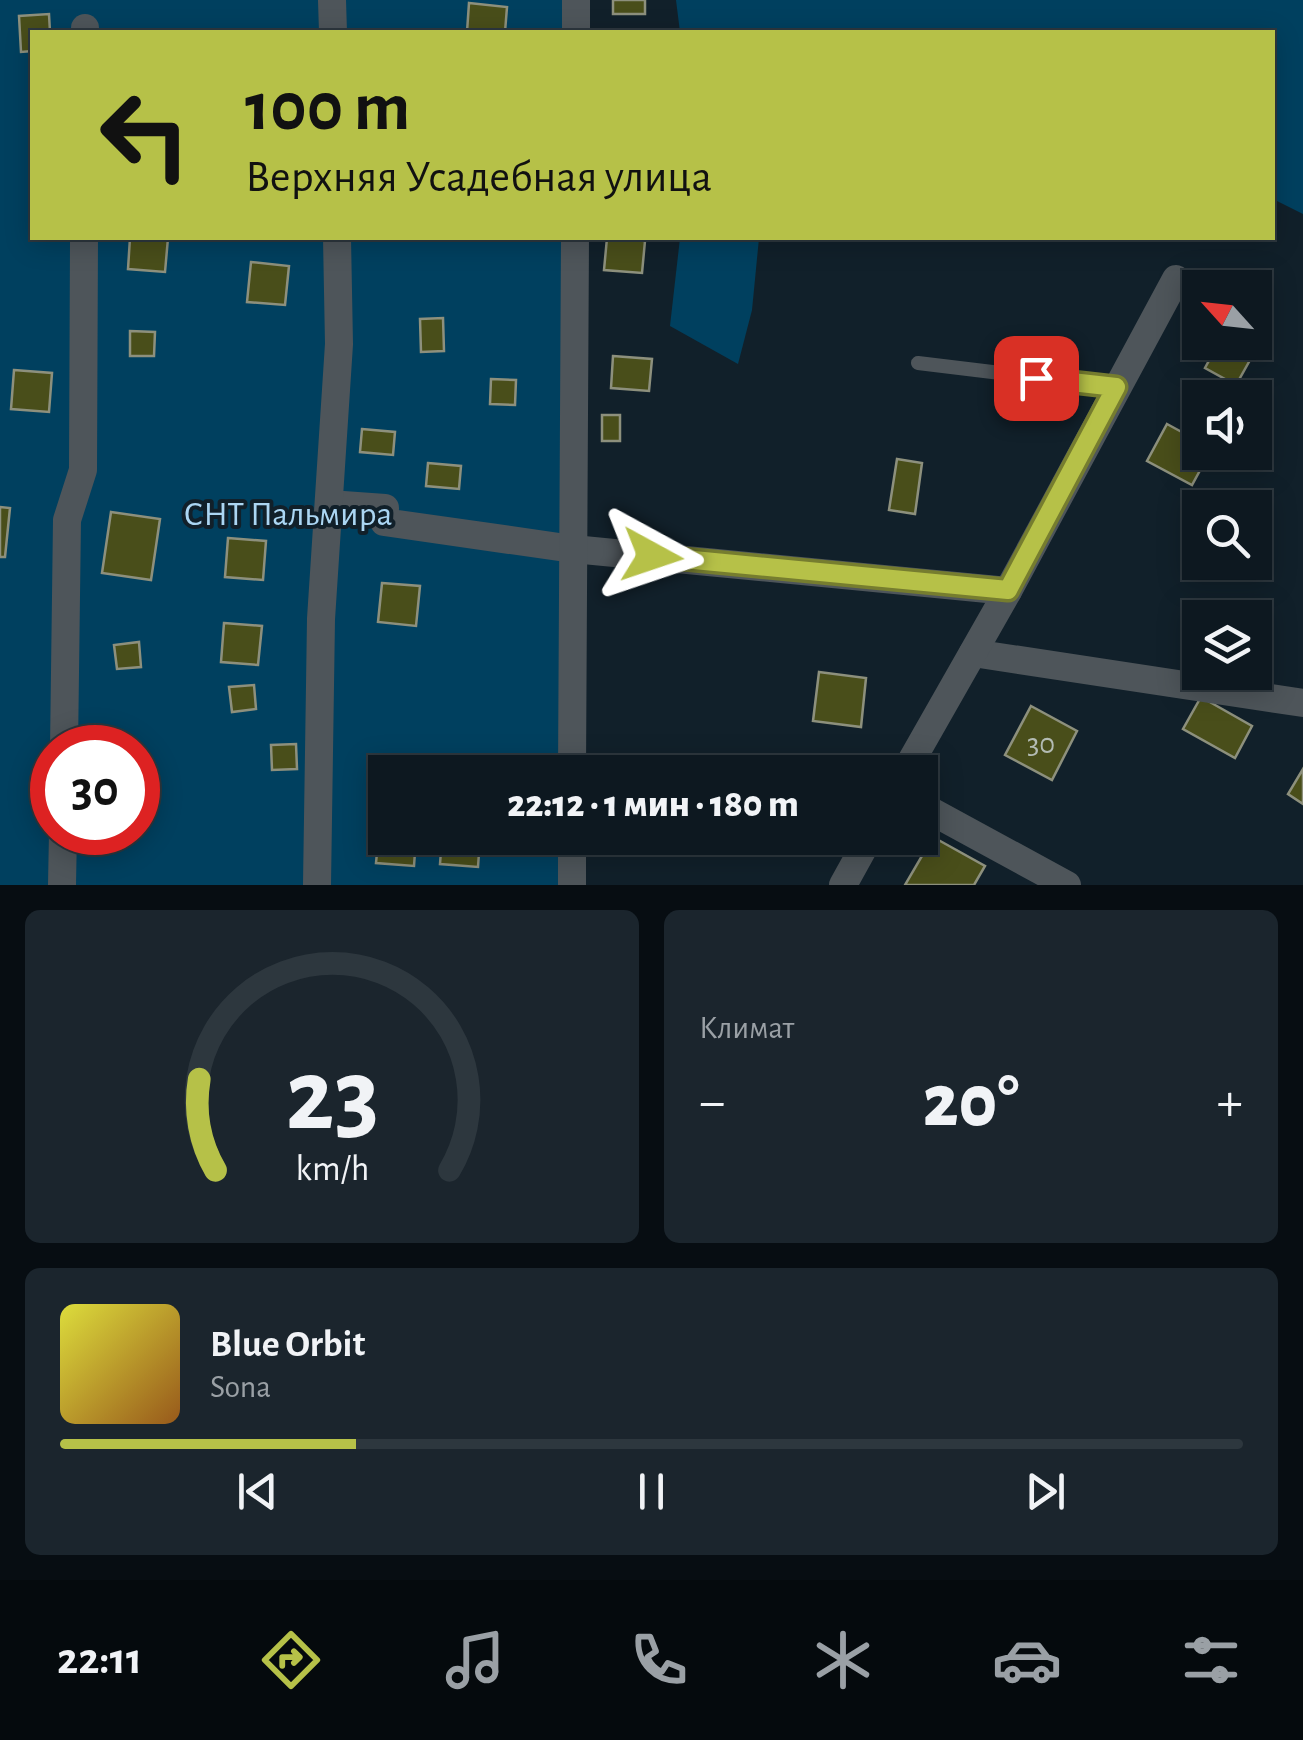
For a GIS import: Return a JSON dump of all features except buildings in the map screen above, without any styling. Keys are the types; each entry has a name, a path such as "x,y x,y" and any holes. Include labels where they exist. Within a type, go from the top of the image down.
{"street":[{"path":"332,0 333,30"},
{"path":"576,0 576,30"},
{"path":"64,725 67,520 83,470 84,240"},
{"path":"317,885 322,619 339,344 337,240"},
{"path":"572,755 575,240"},
{"path":"915,755 1176,279"},
{"path":"329,504 384,508 384,522 573,549 1008,590"},
{"path":"973,653 1303,703"},
{"path":"938,815 1067,885"},
{"path":"62,885 63,855"},
{"path":"572,855 572,885"},
{"path":"843,885 860,855"}],"lane":[{"path":"918,363 1116,387"}],"green space":[{"name":"СНТ Пальмира","path":"0,0 572,0 572,30 30,30 30,240 569,240 562,755 368,755 368,855 561,855 561,885 0,885"},
{"path":"676,0 1303,0 1303,214 1275,200 1275,30 680,30"},
{"path":"680,240 759,240 752,310 738,364 670,326"}],"route":[{"path":"652,556 1008,590 1116,387 1036,378"}]}
